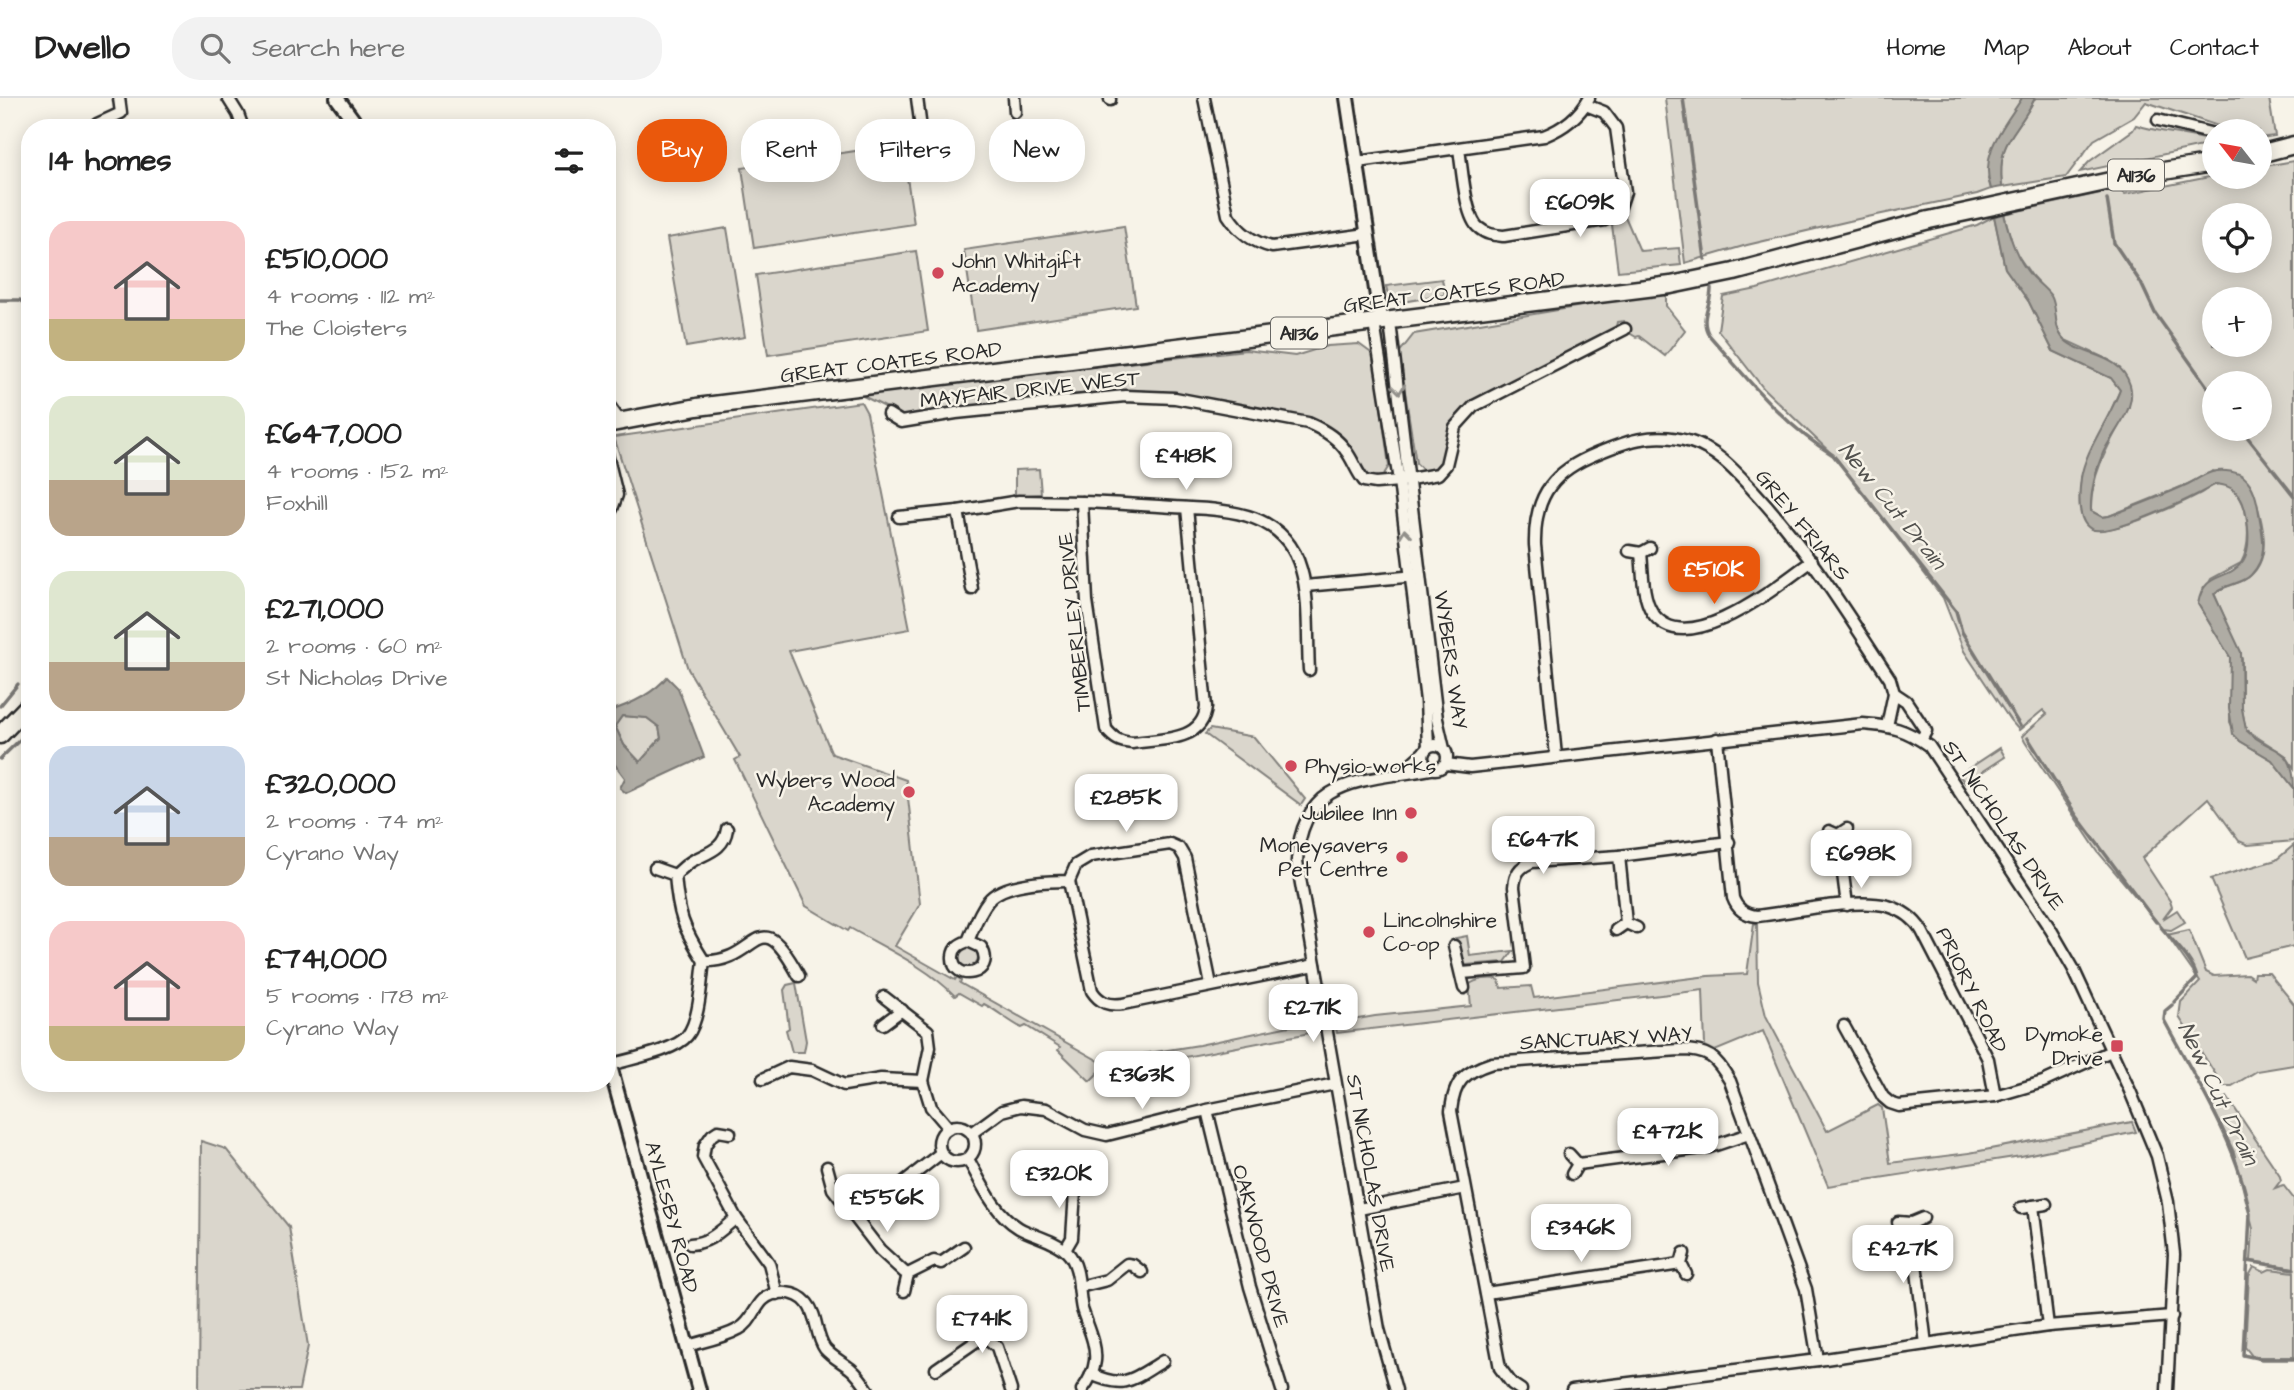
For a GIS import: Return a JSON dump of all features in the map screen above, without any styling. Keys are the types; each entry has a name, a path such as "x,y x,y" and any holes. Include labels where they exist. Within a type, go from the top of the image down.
{"main road":[{"path":"2272,151 2294,145"},
{"name":"GREAT COATES ROAD","path":"616,422 697,407 1650,288 1718,276 1984,208 2138,175 2202,165"},
{"path":"0,735 21,713"}],"street":[{"path":"108,119 121,113 119,98"},
{"path":"228,98 238,119"},
{"path":"337,98 352,119"},
{"path":"917,98 920,119"},
{"path":"1014,98 1015,112"},
{"path":"1204,98 1228,215 1245,235 1257,243 1272,247 1367,234"},
{"path":"1348,98 1382,323"},
{"path":"1358,162 1544,136 1568,124 1587,102 1604,112 1616,128 1625,192 1619,210 1605,220 1504,236 1488,234 1476,226 1470,213 1459,149"},
{"path":"2158,120 2202,131"},
{"name":"WYBERS WAY","path":"1382,323 1405,480 1415,576 1426,701 1426,750"},
{"name":"WYBERS WAY","path":"1382,323 1405,480"},
{"path":"1405,480 1438,474 1446,464 1455,428 1475,406 1625,329"},
{"name":"MAYFAIR DRIVE WEST","path":"888,414 901,422 956,412 1125,396 1175,398 1308,423 1327,432 1346,451 1354,469 1364,481 1376,483 1405,480"},
{"name":"GREY FRIARS","path":"1556,757 1535,532 1539,505 1545,493 1568,468 1634,438 1664,437 1690,441 1728,464 1777,516 1812,561 1890,679 1894,693 1906,701 1926,731 1921,740"},
{"path":"899,517 1019,501 1082,502"},
{"name":"TIMBERLEY DRIVE","path":"1187,508 1205,718 1199,727 1190,733 1132,743 1112,738 1106,729 1087,601 1082,502 1219,508 1241,512 1266,523 1282,535 1296,554 1305,586 1309,670"},
{"path":"958,511 972,589"},
{"path":"1629,551 1645,551 1647,600 1651,611 1660,621 1681,629 1692,629 1719,620 1767,593 1812,561"},
{"path":"1305,586 1415,576"},
{"name":"WYBERS WAY","path":"1415,576 1444,749"},
{"path":"1887,726 1894,693"},
{"name":"ST NICHOLAS DRIVE","path":"1446,764 1469,767 1851,725 1887,726 1904,730 1929,746 2051,930 2073,968 2157,1156 2168,1202 2174,1254 2167,1390"},
{"name":"PRIORY ROAD","path":"1717,739 1733,898 1739,909 1757,916 1847,905 1884,905 1916,922 1988,1059 1995,1096"},
{"path":"1397,776 1426,750 1436,745 1444,749 1448,756 1446,764 1437,770 1431,769 1424,762 1426,750"},
{"name":"ST NICHOLAS DRIVE","path":"1396,1390 1379,1329 1297,861 1302,829 1314,806 1338,789 1353,782 1431,769"},
{"path":"675,875 691,861 714,851 726,838 727,829"},
{"path":"1838,832 1847,905"},
{"path":"1462,973 1524,968 1514,887 1514,879 1523,865 1729,842"},
{"path":"1211,985 1185,858 1179,848 1164,843 1091,856 1076,865 1069,881 1092,990 1104,1003 1124,1004 1315,965"},
{"path":"1619,856 1626,923"},
{"path":"655,868 675,875"},
{"path":"616,1058 674,1045 686,1037 696,1012 704,961 683,924 677,903 675,875"},
{"path":"968,941 988,901 1001,891 1048,881 1069,881"},
{"path":"1626,923 1637,928"},
{"path":"1616,930 1626,923"},
{"path":"704,961 723,960 758,939 768,937 777,940 799,976"},
{"path":"1454,946 1464,988"},
{"path":"884,997 922,1026 930,1039 923,1081 931,1107 948,1127"},
{"path":"883,1024 902,1010"},
{"path":"1844,1026 1883,1097 1890,1103 1904,1106 1995,1096 2043,1082 2111,1051"},
{"name":"SANCTUARY WAY","path":"1521,1390 1511,1384 1500,1368 1451,1111 1453,1094 1460,1081 1473,1070 1492,1063 1696,1050 1713,1057 1730,1081 1806,1289 1818,1360"},
{"path":"763,1079 789,1067 811,1070 844,1085 881,1079 923,1081"},
{"path":"972,1133 1002,1111 1021,1106 1046,1109 1082,1129 1100,1134 1114,1134 1207,1110 1335,1084"},
{"name":"AYLESBY ROAD","path":"616,1086 699,1390"},
{"name":"OAKWOOD DRIVE","path":"1207,1110 1241,1254 1282,1390"},
{"path":"961,1126 972,1133 975,1145 968,1160 954,1162 947,1160 941,1153 938,1142 948,1127 961,1126"},
{"path":"730,1133 718,1131 712,1135 705,1145 703,1157 736,1218 769,1263 777,1294"},
{"path":"1578,1164 1710,1147 1749,1134"},
{"path":"857,1219 941,1153"},
{"path":"1569,1154 1578,1164"},
{"path":"968,1160 990,1200 1003,1216 1020,1229 1065,1250 1075,1266 1082,1306 1095,1352 1095,1363 1082,1390"},
{"path":"1572,1174 1578,1164"},
{"path":"827,1167 833,1189 892,1263 908,1274"},
{"path":"1065,1250 1072,1238 1076,1176"},
{"path":"1359,1209 1465,1188"},
{"path":"2021,1208 2046,1204"},
{"path":"2034,1206 2048,1326"},
{"path":"690,1244 703,1243 712,1238 736,1218"},
{"path":"1898,1222 1911,1223 1923,1218"},
{"path":"1911,1223 1926,1344"},
{"path":"908,1274 934,1261 941,1263 964,1247"},
{"path":"1486,1293 1682,1259 1686,1274"},
{"path":"1079,1287 1107,1280 1127,1264 1142,1272"},
{"path":"905,1291 908,1274"},
{"path":"687,1346 730,1334 743,1327 762,1301 777,1294 794,1294 807,1304 825,1349 856,1373 868,1390"},
{"path":"1572,1390 1818,1360 2048,1326 2172,1316"},
{"path":"936,1369 978,1340 988,1339 997,1347 1011,1390"},
{"path":"1091,1374 1107,1382 1120,1384 1163,1361"}],"shaded area":[{"path":"1665,98 2022,98 1988,179 1991,189 1747,245 1685,263"},
{"path":"2022,98 2035,98 2005,148 2001,171 2002,187 1991,189 1988,163 1995,140"},
{"path":"2035,98 2269,98 2275,136 2272,136 2272,119 2202,121 2146,102 2134,117 2094,140 2066,177 2002,187 2002,158 2005,148"},
{"path":"2136,125 2202,139 2202,146 2080,172 2090,161"},
{"path":"855,151 855,182 908,182 914,224 754,248 744,182 841,182 841,153"},
{"path":"2294,161 2294,768 2285,755 2246,730 2242,709 2242,659 2214,593 2244,580 2254,572 2260,562 2264,537 2252,488 2213,471 2109,516 2102,517 2091,511 2098,470 2129,407 2109,360 2063,339 2058,330 2051,297 2014,250 2004,214 2119,189 2125,194 2202,178 2202,189 2272,189 2272,165"},
{"path":"1624,214 1640,251 1679,248 1681,265 1618,271 1612,225"},
{"path":"2004,214 2022,263 2051,296 2059,333 2069,343 2117,366 2130,385 2127,412 2098,466 2091,511 2102,517 2109,516 2216,471 2240,475 2253,489 2263,535 2260,562 2243,581 2222,588 2214,594 2241,652 2242,709 2246,730 2285,756 2293,773 2294,788 2272,760 2233,734 2229,708 2230,657 2198,604 2205,586 2237,567 2246,554 2248,525 2240,498 2231,488 2216,484 2133,522 2101,530 2091,529 2086,525 2080,506 2083,467 2120,390 2111,378 2053,351 2029,302 2005,268 1994,216"},
{"path":"1994,216 2005,268 2029,302 2053,351 2111,378 2120,390 2081,477 2093,530 2118,527 2148,517 2221,484 2235,491 2245,510 2248,537 2241,563 2211,579 2198,604 2230,657 2230,722 2240,741 2272,760 2294,788 2294,841 2248,845 2239,841 2208,798 2142,858 2170,901 2172,907 2163,919 2177,910 2185,922 2171,930 2163,929 2098,852 2025,742 2022,736 2047,714 2043,710 2019,730 2010,720 1964,651 1943,598 1837,459 1764,389 1718,330 1723,296 1757,289 1977,225"},
{"path":"1124,226 1136,306 976,330 964,250"},
{"path":"727,228 745,337 686,347 667,238"},
{"path":"916,251 928,331 768,355 756,275"},
{"path":"1442,279 1445,295 1396,303 1389,299 1386,286"},
{"path":"1666,292 1666,306 1685,330 1665,356 1639,336 1626,331 1624,321 1617,322 1615,332 1608,337 1495,389 1466,407 1452,427 1442,467 1433,472 1425,472 1416,463 1399,353 1414,334"},
{"path":"1359,344 1374,355 1389,466 1381,479 1365,478 1336,440 1316,425 1296,415 1130,392 1105,392 1035,398 903,416 857,393 1246,350 1295,356 1327,346"},
{"path":"861,402 867,413 910,629 789,651 832,754 906,780 920,904 895,946 955,980 957,977 961,980 960,983 1099,1061 1199,1045 1318,1020 1320,1031 1102,1073 1100,1071 1090,1081 1058,1050 1060,1047 1026,1026 1022,1028 984,1004 982,1006 959,993 955,996 932,976 905,959 850,928 848,931 806,906 735,760 740,757 688,669 616,437"},
{"path":"1039,469 1041,494 1015,496 1015,470"},
{"path":"667,677 678,688 704,757 626,793 620,788 625,778 616,766 616,728 624,745 640,762 661,738 659,727 647,718 622,716 616,725 616,709 640,699"},
{"path":"622,716 647,718 659,727 661,738 640,762 624,745 616,725"},
{"path":"1210,729 1254,737 1305,799 1301,805 1205,734"},
{"path":"2000,748 2005,757 1965,783 1959,775"},
{"path":"2294,845 2294,946 2245,958 2211,879 2276,860"},
{"path":"1754,923 1757,924 1758,982 1766,1016 1827,1131 1878,1105 1882,1108 1890,1163 1969,1153 2132,1122 2136,1132 2021,1156 1828,1186 1763,1031 1715,1051 1705,1046 1703,990 1337,1033 1335,1023 1471,1006 1469,985 1483,979 1499,980 1501,988 1531,986 1534,998 1708,976 1747,974"},
{"path":"2189,930 2206,972 2214,976 2247,974 2253,978 2254,973 2269,973 2294,1004 2294,1065 2257,1071 2232,1086 2223,1086 2179,1017 2181,1002 2200,982 2167,935"},
{"path":"1467,936 1470,956 1513,951 1505,962 1466,965 1461,960 1456,938"},
{"path":"968,947 975,950 978,957 975,964 968,967 961,964 958,957 961,950"},
{"path":"796,983 806,1041 804,1052 792,1052 786,1030 789,1028 784,990 787,985"},
{"path":"2227,1097 2279,1174 2281,1180 2275,1188 2283,1185 2294,1199 2294,1268 2251,1261 2253,1229 2234,1152 2211,1104"},
{"path":"201,1141 226,1149 289,1227 308,1346 299,1390 199,1390"},
{"path":"2254,1267 2264,1272 2270,1269 2294,1272 2294,1357 2253,1357 2245,1347 2249,1276"}],"waterway":[{"name":"New Cut Drain","path":"1683,98 1705,259"},
{"path":"2107,199 2114,243 2141,283 2155,313 2202,379"},
{"name":"New Cut Drain","path":"1711,289 1705,317 1709,335 1782,415 1833,455 1956,611 1962,632 2020,726"},
{"path":"0,300 21,301"},
{"path":"2250,441 2294,496"},
{"path":"0,706 18,684"},
{"name":"New Cut Drain","path":"2028,738 2076,815 2156,922"},
{"path":"0,759 21,739"},
{"name":"New Cut Drain","path":"2160,926 2187,957 2197,978 2174,1002"},
{"name":"New Cut Drain","path":"2172,1005 2165,1011 2164,1020 2226,1138 2244,1188 2250,1214 2243,1355 2262,1359 2294,1359"},
{"path":"2248,1261 2294,1269"}],"place":[{"name":"John Whitgift Academy","path":"938,273"},
{"name":"Physio-works","path":"1291,766"},
{"name":"Wybers Wood Academy","path":"909,792"},
{"name":"Jubilee Inn","path":"1411,813"},
{"name":"Moneysavers Pet Centre","path":"1402,857"},
{"name":"Lincolnshire Co-op","path":"1369,932"},
{"name":"Dymoke Drive","path":"2117,1046"}]}
